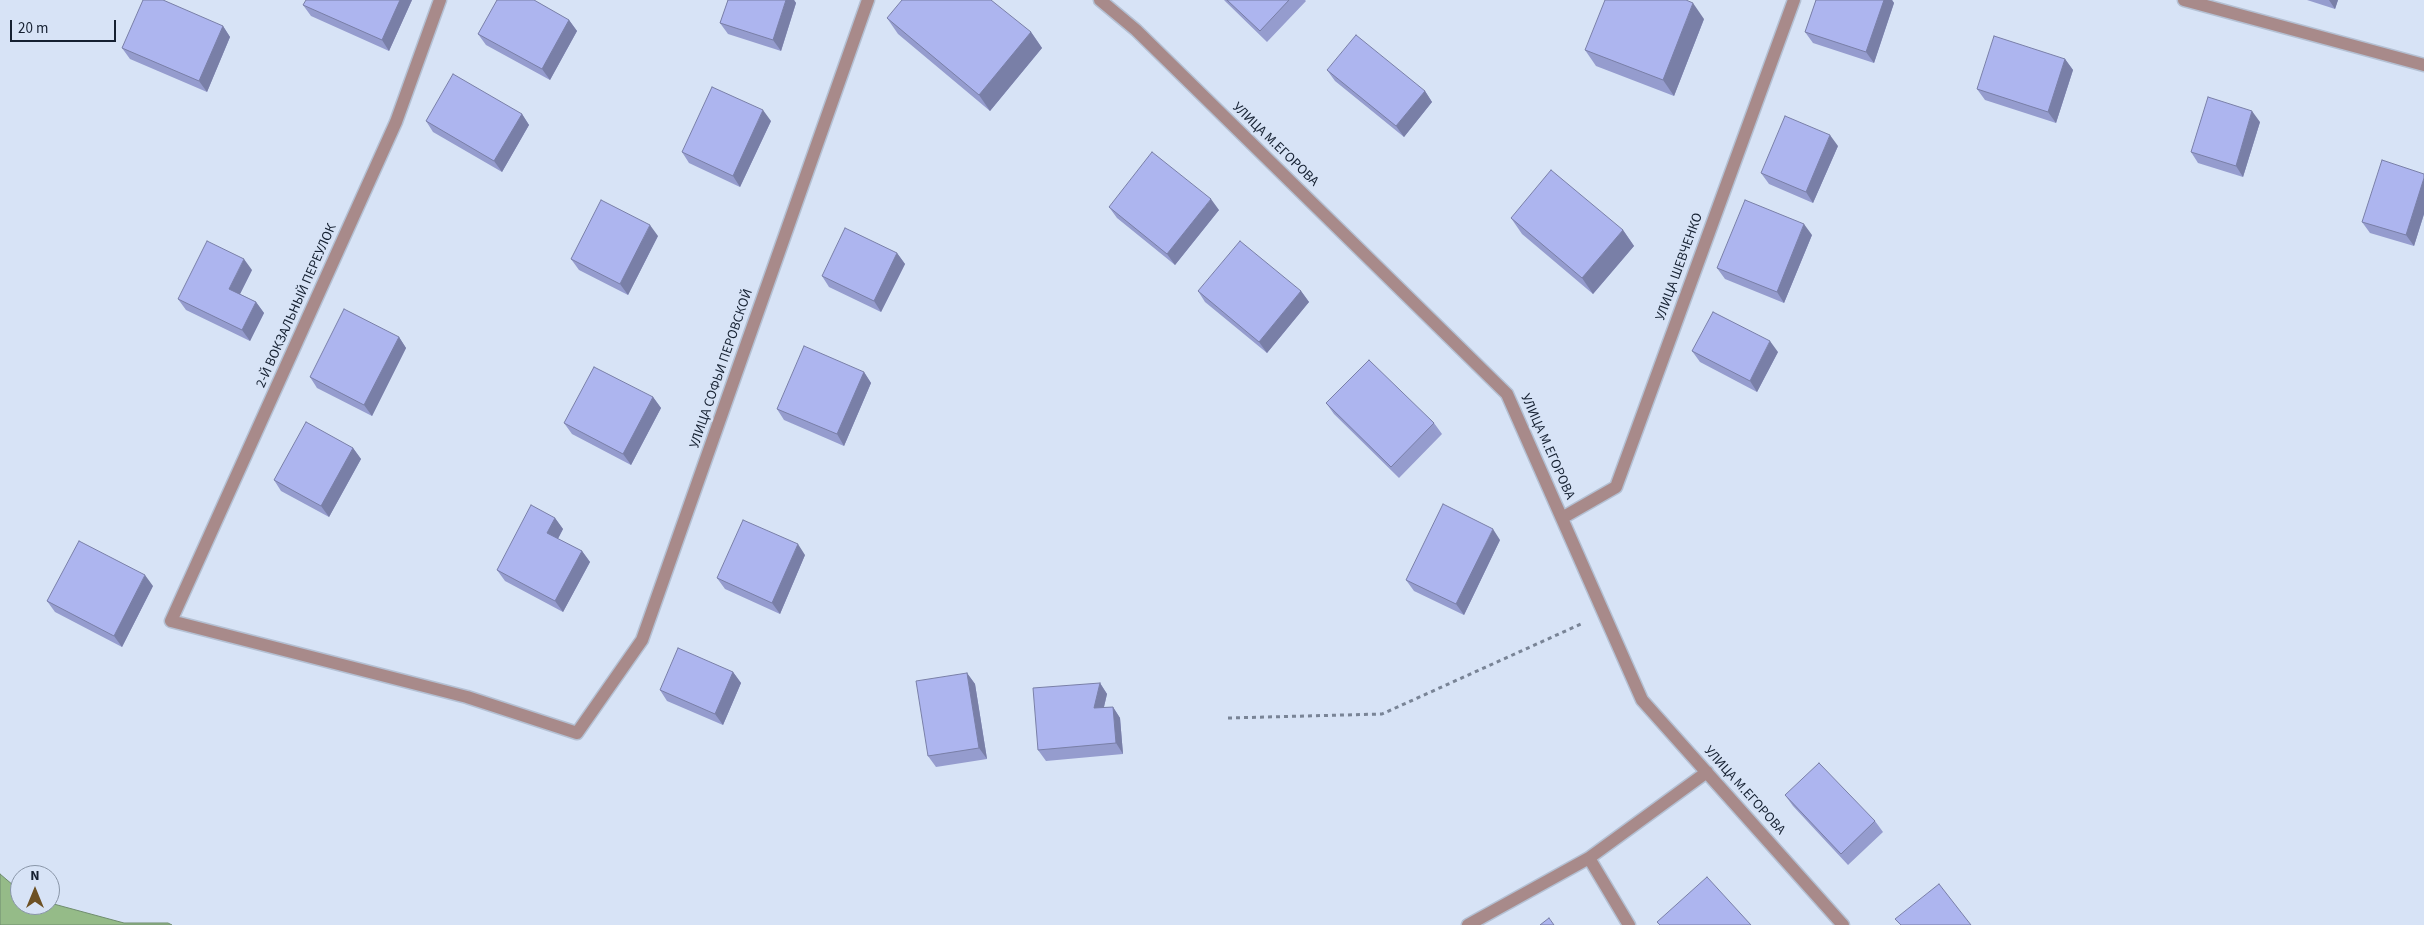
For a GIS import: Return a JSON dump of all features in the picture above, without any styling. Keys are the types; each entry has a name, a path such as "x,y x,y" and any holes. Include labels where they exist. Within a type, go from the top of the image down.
{"street":[{"name":"2-Й ВОКЗАЛЬНЫЙ ПЕРЕУЛОК","path":"440,0 396,122 172,621 467,697 577,733"},
{"name":"УЛИЦА СОФЬИ ПЕРОВСКОЙ","path":"577,733 642,640 868,0"},
{"name":"УЛИЦА М.ЕГОРОВА","path":"1100,0 1136,30 1507,394 1642,700 1843,925"},
{"name":"УЛИЦА ШЕВЧЕНКО","path":"1562,518 1616,487 1794,0"},
{"path":"2184,0 2424,65"},
{"path":"1468,925 1589,858 1707,772"},
{"path":"1589,858 1629,925"}],"path":[{"path":"1228,718 1382,714 1604,614"}],"shaded area":[{"path":"0,874 10,882 10,915 60,915 60,906 124,923 168,923 172,925 0,925"}],"building":[{"path":"143,0 163,0 223,26 199,81 122,48"},
{"path":"306,0 400,0 382,40 303,5"},
{"path":"497,0 534,0 569,20 542,69 478,34"},
{"path":"728,0 786,0 773,40 720,23"},
{"path":"902,0 991,0 1031,32 979,95 887,18"},
{"path":"1227,0 1289,0 1260,31"},
{"path":"1605,0 1686,0 1693,3 1663,80 1585,50"},
{"path":"1816,0 1884,0 1866,52 1805,32"},
{"path":"1356,35 1425,91 1396,126 1327,70"},
{"path":"1994,36 2065,59 2048,112 1977,89"},
{"path":"453,74 522,114 494,161 426,121"},
{"path":"712,87 763,110 733,176 682,152"},
{"path":"2208,97 2252,111 2236,166 2191,152"},
{"path":"1785,116 1830,135 1806,192 1761,173"},
{"path":"1152,152 1211,199 1167,254 1109,207"},
{"path":"2382,160 2424,174 2406,235 2362,222"},
{"path":"1551,170 1623,230 1582,278 1511,218"},
{"path":"601,200 650,225 620,284 571,259"},
{"path":"1745,200 1804,224 1777,292 1717,268"},
{"path":"845,228 897,253 874,301 822,276"},
{"path":"207,241 244,259 229,289 256,302 242,330 178,299"},
{"path":"1240,241 1301,291 1259,342 1198,291"},
{"path":"344,309 399,337 364,405 310,377"},
{"path":"1713,312 1770,341 1750,381 1692,351"},
{"path":"804,346 864,372 837,434 777,409"},
{"path":"1369,360 1434,423 1391,467 1326,403"},
{"path":"594,367 653,397 623,454 564,423"},
{"path":"306,422 353,448 321,506 274,480"},
{"path":"1443,504 1493,529 1456,604 1406,580"},
{"path":"531,505 555,518 547,533 582,551 555,601 497,570"},
{"path":"743,520 798,544 772,603 717,578"},
{"path":"79,541 145,575 114,636 47,601"},
{"path":"678,648 733,672 715,714 660,690"},
{"path":"967,673 979,748 928,756 916,681"},
{"path":"1100,683 1094,708 1113,707 1116,743 1038,750 1033,688"},
{"path":"1819,763 1875,821 1841,854 1785,795"},
{"path":"1707,877 1751,925 1660,925 1657,922"},
{"path":"1939,884 1971,925 1901,925 1895,919"},
{"path":"1549,918 1554,925 1540,925"}]}
